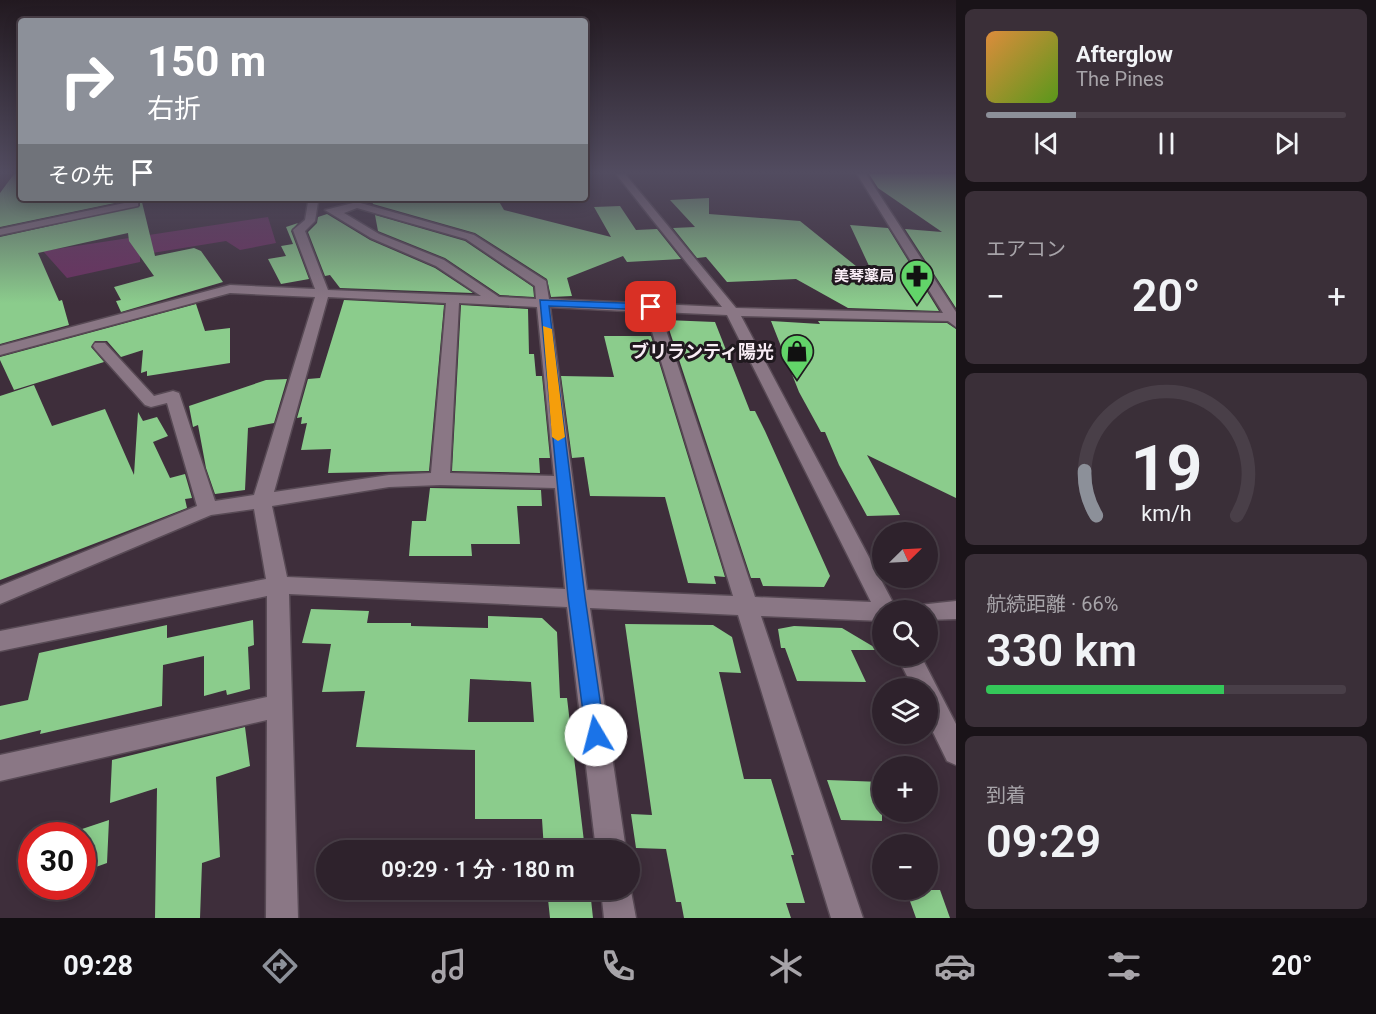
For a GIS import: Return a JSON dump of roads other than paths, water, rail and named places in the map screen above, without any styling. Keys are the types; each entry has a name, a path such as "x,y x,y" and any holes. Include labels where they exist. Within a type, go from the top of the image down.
{"street":[{"path":"0,232 73,217"},
{"path":"282,918 278,585 262,502 323,292 299,230 310,221 310,217"},
{"path":"342,217 375,236 440,263 494,299"},
{"path":"399,217 470,237 541,284 577,597 610,840"},
{"path":"655,217 732,311 881,600"},
{"path":"889,217 955,319"},
{"path":"0,351 230,290 955,319"},
{"path":"440,479 453,298"},
{"path":"651,307 847,918"},
{"path":"100,346 152,402 173,396 208,509"},
{"path":"0,595 208,509 389,481 440,479 563,482"},
{"path":"0,641 278,585 577,597 748,608 872,612"},
{"path":"938,610 956,609"},
{"path":"0,768 278,706"},
{"path":"938,715 956,752"},
{"path":"617,900 620,918"}],"place":[{"name":"美琴薬局","path":"917,305"},
{"name":"ブリランティ陽光","path":"797,380"}]}
